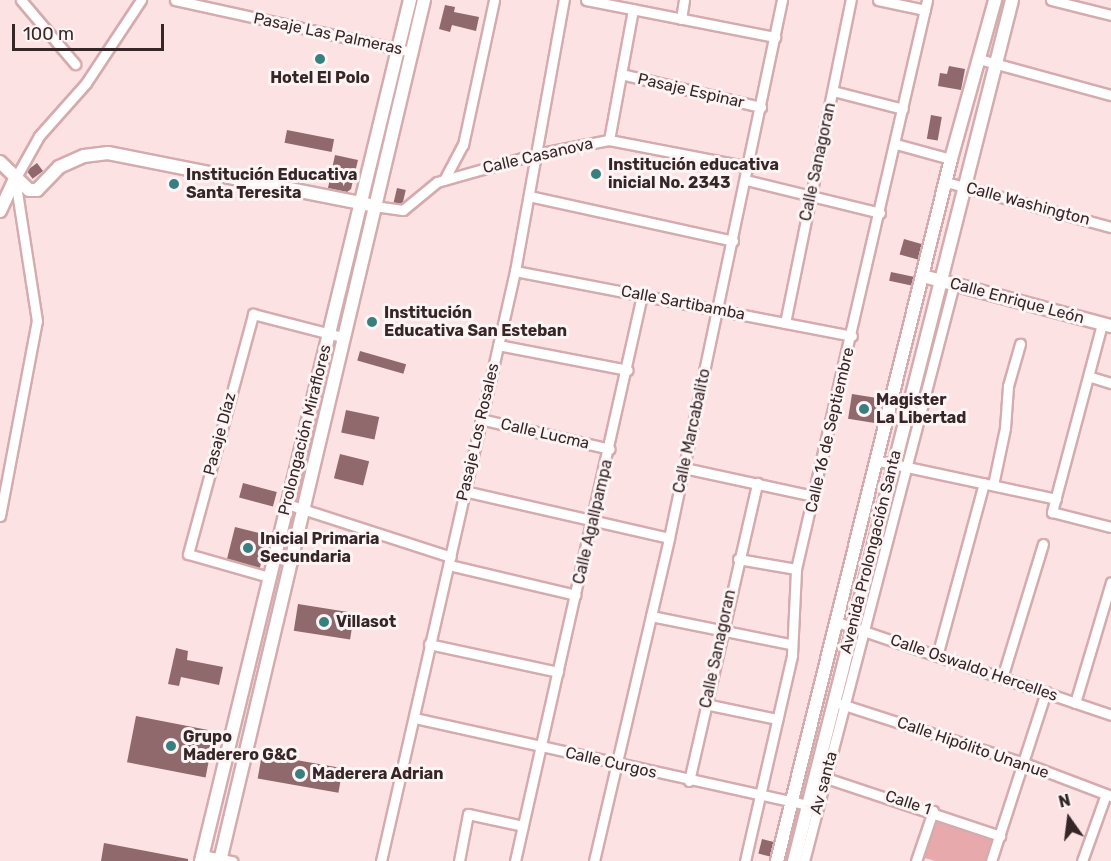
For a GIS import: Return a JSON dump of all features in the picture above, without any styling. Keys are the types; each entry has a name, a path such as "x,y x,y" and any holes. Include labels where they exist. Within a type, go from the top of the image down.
{"street":[{"path":"21,0 75,64"},
{"path":"0,211 39,136 86,83 141,0"},
{"name":"Pasaje Las Palmeras","path":"175,0 412,52"},
{"name":"Prolongación Miraflores","path":"224,860 342,337 410,0"},
{"name":"Prolongación Miraflores","path":"202,858 329,333 412,52 424,0"},
{"path":"444,180 463,145 494,0"},
{"name":"Pasaje Los Rosales","path":"381,861 515,271 564,0"},
{"path":"586,0 775,37"},
{"path":"681,19 684,0"},
{"name":"Calle Marcabalito","path":"594,861 669,538 782,0"},
{"name":"Calle Sanagoran","path":"785,323 851,0"},
{"path":"878,0 926,5"},
{"name":"Avenida Prolongación Santa","path":"777,861 879,461 951,159 995,0"},
{"name":"Avenida Prolongación Santa","path":"794,861 808,805 820,776 860,630 898,465 949,283 965,187 1012,0"},
{"path":"1051,0 1111,15"},
{"name":"Calle 16 de Septiembre","path":"745,861 792,655 790,644 796,568 852,336 926,5"},
{"path":"609,140 633,9"},
{"path":"979,59 1111,95"},
{"name":"Pasaje Espinar","path":"621,74 761,107"},
{"path":"833,91 903,109"},
{"name":"Calle Casanova","path":"368,205 403,210 444,180 536,154 609,140 748,167"},
{"path":"896,144 951,159"},
{"path":"0,162 15,179 29,190 37,190 59,167 84,156 108,153 368,205"},
{"path":"0,195 15,179"},
{"path":"0,516 37,321 15,179"},
{"path":"746,180 880,213"},
{"name":"Calle Washington","path":"946,182 1111,226"},
{"path":"529,196 733,241"},
{"name":"Calle Sartibamba","path":"515,271 852,336"},
{"name":"Calle Enrique León","path":"923,276 1106,325"},
{"name":"Calle Agallpampa","path":"515,861 628,370 642,296"},
{"name":"Pasaje Díaz","path":"269,577 188,554 253,314 329,333"},
{"path":"1106,325 1052,512 1111,527"},
{"path":"329,333 342,337"},
{"path":"937,656 1005,429 1008,386 1020,344"},
{"path":"498,345 628,370"},
{"path":"1091,377 1111,383"},
{"name":"Calle Lucma","path":"480,420 610,449"},
{"path":"879,461 1056,499"},
{"path":"684,468 814,496"},
{"name":"Calle Sanagoran","path":"689,781 720,631 757,483"},
{"path":"464,490 594,518 669,538"},
{"path":"287,504 450,561 576,595"},
{"path":"1002,678 1043,544"},
{"path":"738,559 796,568"},
{"path":"1076,703 1111,582"},
{"path":"651,616 790,644"},
{"name":"Calle Oswaldo Hercelles","path":"837,622 1111,715"},
{"path":"429,644 558,672"},
{"path":"991,861 1046,692"},
{"path":"705,704 777,719"},
{"name":"Calle Hipólito Unanue","path":"840,704 1024,763 1108,795"},
{"name":"Calle Curgos","path":"414,718 689,781 808,805"},
{"name":"Calle 1","path":"820,776 933,811 1000,836"},
{"name":"Av santa","path":"804,861 820,776"},
{"path":"1082,861 1108,795"},
{"path":"915,861 933,811"},
{"path":"459,861 468,814 523,826"},
{"path":"202,858 224,860"}],"shaded area":[{"path":"933,811 1000,836 991,861 935,861 918,856"}],"building":[{"path":"445,5 455,7 454,12 479,17 476,31 452,25 450,32 439,29"},
{"path":"949,66 965,69 961,90 938,86 940,73 947,74"},
{"path":"931,115 942,117 938,141 927,139"},
{"path":"287,130 334,139 332,152 285,143"},
{"path":"335,155 358,160 351,189 347,192 328,188"},
{"path":"37,163 43,171 33,179 27,171"},
{"path":"397,188 406,190 402,206 393,204"},
{"path":"904,239 922,244 918,260 900,254"},
{"path":"891,272 914,277 913,286 889,281"},
{"path":"360,351 406,364 403,374 357,361"},
{"name":"Magister La Libertad","path":"852,394 882,399 878,423 848,419"},
{"path":"346,410 379,417 374,440 341,432"},
{"path":"340,454 369,461 363,486 334,478"},
{"path":"243,483 277,492 273,507 239,497"},
{"name":"Inicial Primaria Secundaria","path":"235,527 268,535 259,570 226,562"},
{"name":"Villasot","path":"298,604 354,613 350,640 294,631"},
{"path":"176,648 188,651 187,660 223,667 219,685 181,677 179,686 168,684"},
{"name":"Grupo Maderero G&C","path":"136,716 215,731 206,777 127,762"},
{"name":"Maderera Adrian","path":"262,754 343,768 338,793 258,779"},
{"path":"762,839 774,842 770,856 758,854"},
{"path":"104,843 188,859 188,861 101,861"}],"place":[{"name":"Hotel El Polo","path":"320,59"},
{"name":"Institución educativa inicial No. 2343","path":"596,174"},
{"name":"Institución Educativa Santa Teresita","path":"174,184"},
{"name":"Institución Educativa San Esteban","path":"372,322"},
{"name":"Magister La Libertad","path":"864,409"},
{"name":"Inicial Primaria Secundaria","path":"248,548"},
{"name":"Villasot","path":"324,622"},
{"name":"Grupo Maderero G&C","path":"171,746"},
{"name":"Maderera Adrian","path":"300,774"}]}
